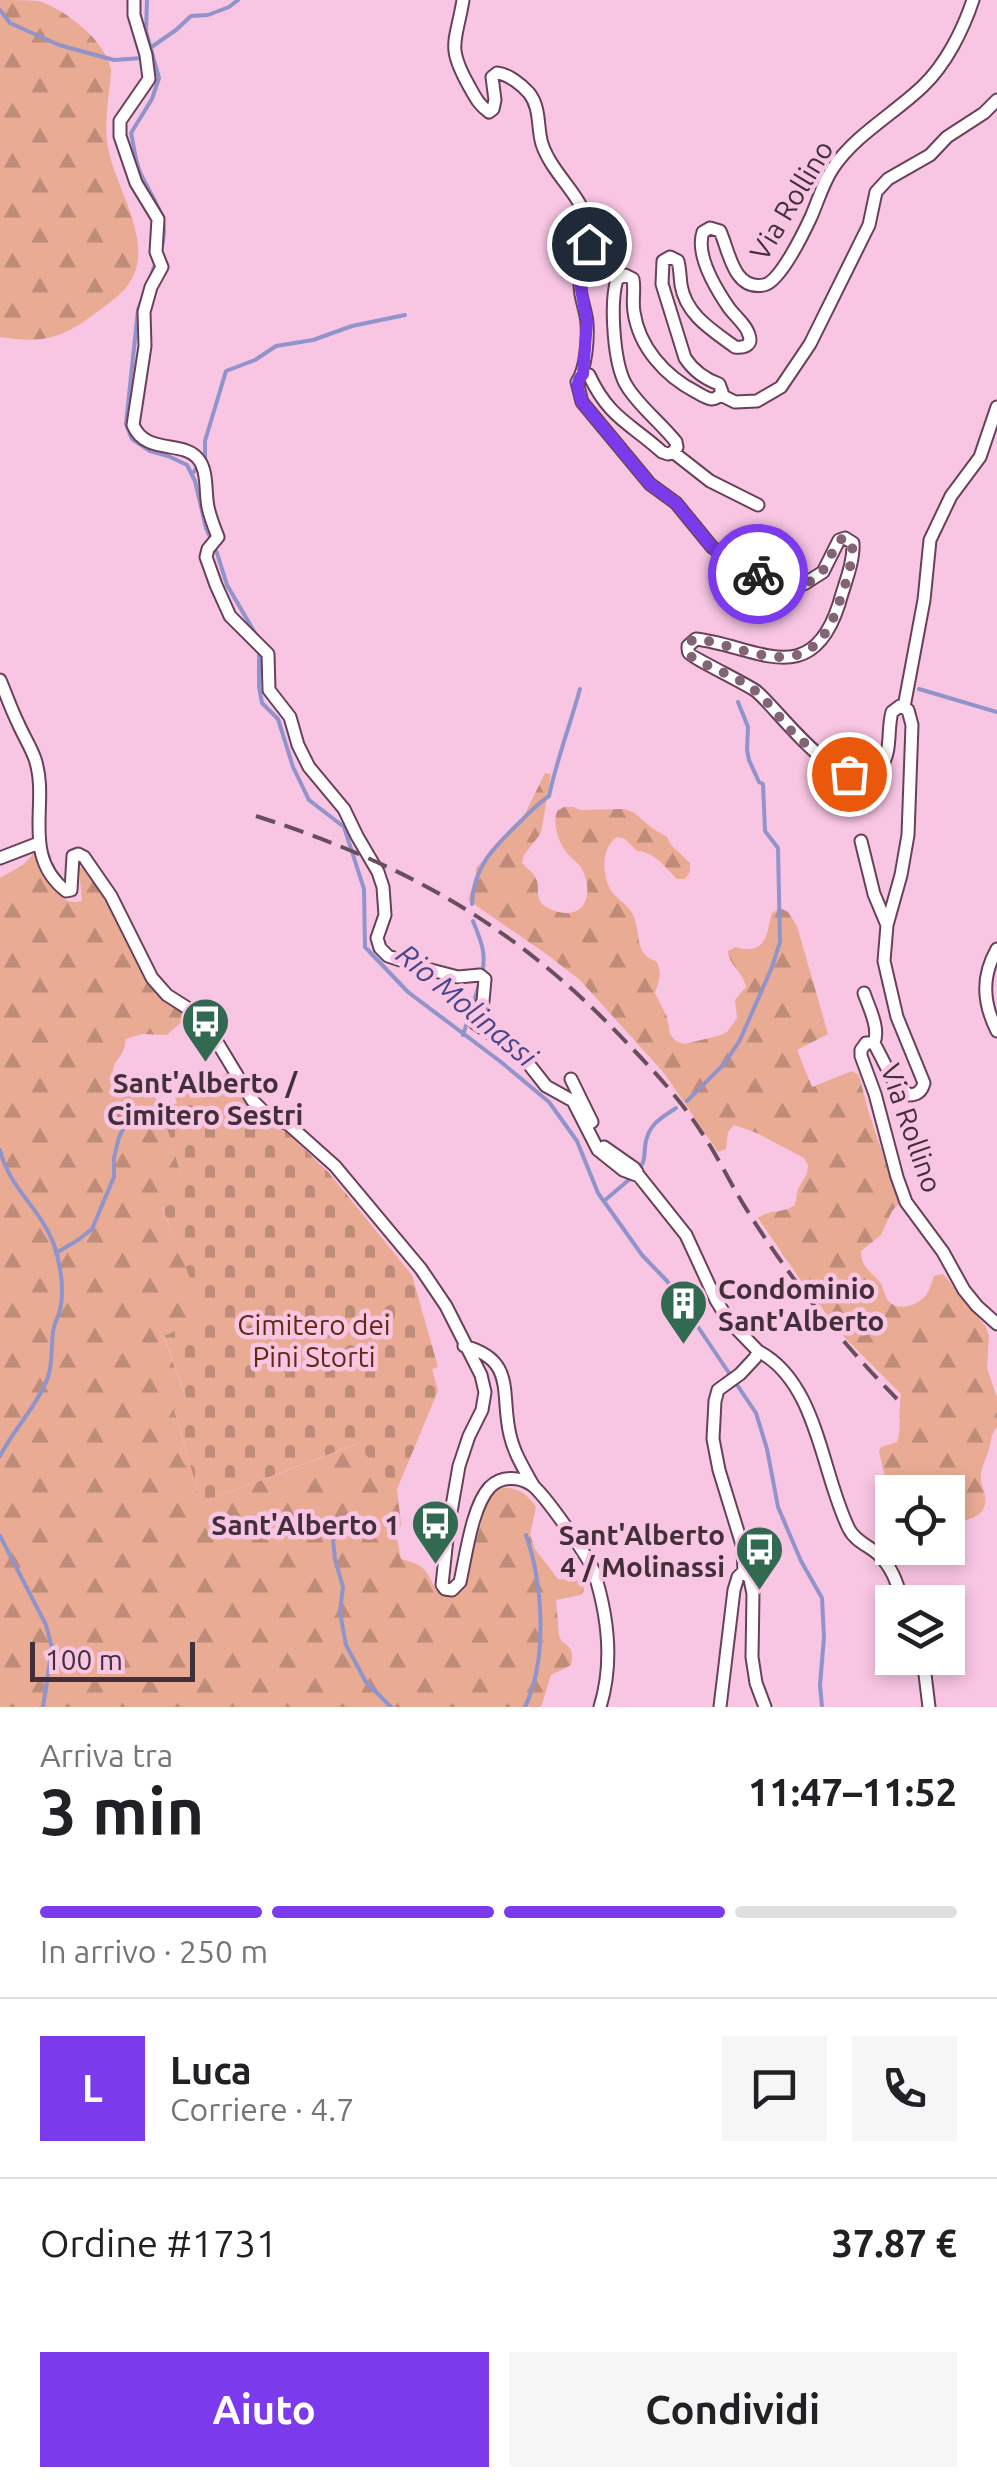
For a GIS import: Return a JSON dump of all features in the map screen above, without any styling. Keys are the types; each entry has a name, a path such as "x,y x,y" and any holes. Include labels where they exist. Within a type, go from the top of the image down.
{"street":[{"path":"134,0 149,79 120,122 120,136 136,183 158,218 156,252 162,267 144,312 145,346 133,425 150,443 196,456 204,471 209,514 218,536 206,557 230,616 266,651 269,690 290,717 309,768 344,809 378,872 385,914 378,938 380,948 388,956 427,970 458,977 480,975 485,979 483,1001 474,1022 520,1053 546,1086 572,1101 598,1150 622,1170 638,1176"},
{"name":"Via Rollino","path":"462,0 453,50 456,64 477,101 489,112 495,100 492,78 497,73 504,73 528,93 537,113 544,150 580,205 588,225 589,244 580,284 587,322 583,374 577,386 582,402 650,484 676,503 712,547 734,563 796,586 823,572 839,540 845,538 852,543 851,562 833,621 828,633 814,646 792,656 768,658 696,639 688,646 690,655 760,694 794,734 820,756 857,776 869,776 884,762 892,712 896,708 908,710 912,724 908,835 887,925 884,962 897,1017 924,1083 919,1092 909,1094 893,1080 874,1043 866,1043 861,1050 906,1202 943,1252 964,1290 997,1324"},
{"name":"Via Rollino","path":"722,394 719,384 707,379 684,358 662,284 663,261 670,256 678,260 686,301 701,321 734,346 747,346 749,334 717,288 706,264 701,242 704,232 710,228 720,232 732,266 743,280 761,286 772,282 807,225 832,170 862,137 926,83 958,34 973,0"},
{"path":"673,452 676,442 624,382 615,331 615,285 619,277 633,280 640,333 660,367 680,384 708,399 717,399 722,394 735,402 757,402 782,387 810,344 869,225 876,192 888,179 930,155 947,136 997,100"},
{"path":"583,374 591,378 612,412 662,452 673,452 710,481 758,504"},
{"name":"Via Rollino","path":"904,707 924,600 930,540 951,496 980,457 997,407"},
{"path":"0,680 35,759 40,785 37,832 56,882 70,890 73,856 84,856 111,896 152,978 211,1032 252,1100 307,1139 422,1269 481,1375 485,1392 482,1410 459,1466 442,1579 445,1590 452,1590 460,1582 477,1513 488,1489 507,1478 532,1485"},
{"path":"860,841 887,925"},
{"path":"0,858 39,843"},
{"path":"997,949 986,972 985,988 997,1032"},
{"path":"864,994 877,1037 874,1043"},
{"path":"571,1079 604,1147 634,1168 686,1235 729,1321 756,1355 777,1362 804,1403 851,1534 880,1556 894,1573 898,1585"},
{"path":"464,1346 482,1351 503,1375 509,1434 516,1453 532,1485 588,1557 594,1572 609,1645 607,1680 600,1707"},
{"path":"756,1355 740,1374 718,1390 714,1439 719,1470 743,1548 744,1571 753,1594 752,1657 765,1707"},
{"path":"720,1707 734,1590 744,1571"},
{"path":"917,1685 918,1675"},
{"path":"924,1675 929,1707"}],"green space":[{"path":"0,0 50,5 84,28 108,59 108,147 137,239 134,275 123,291 70,330 38,339 0,337"},
{"path":"545,773 551,774 541,833 522,863 536,878 542,904 561,913 580,909 587,897 584,873 564,849 556,830 557,811 564,807 633,812 667,837 690,863 685,879 677,879 654,857 617,837 604,861 610,889 632,913 641,948 658,965 660,976 655,993 667,1017 670,1034 684,1044 727,1032 737,1018 735,1000 746,987 728,951 759,946 766,937 772,913 780,908 788,912 797,926 828,1034 797,1050 812,1087 852,1071 859,1075 899,1203 881,1235 861,1251 863,1262 891,1304 903,1307 920,1301 934,1276 943,1274 989,1336 987,1368 997,1398 997,1427 981,1472 985,1504 977,1515 965,1522 965,1475 885,1475 879,1452 881,1447 897,1442 901,1394 846,1339 758,1218 795,1205 807,1174 804,1158 734,1125 728,1132 726,1149 718,1152 664,1073 580,980 468,900 476,868 519,826"},
{"path":"33,854 39,854 49,879 65,900 82,901 79,867 86,870 145,976 164,1002 188,1016 167,1035 142,1034 126,1039 113,1076 140,1081 159,1102 182,1177 172,1203 162,1207 206,1318 164,1337 186,1399 173,1406 201,1503 357,1444 397,1489 401,1559 424,1569 436,1591 443,1593 463,1587 487,1502 495,1490 508,1488 523,1493 536,1507 530,1535 535,1549 558,1579 579,1581 584,1586 581,1595 556,1600 559,1636 570,1649 572,1661 551,1675 541,1707 0,1707 0,878 23,865"},
{"name":"Cimitero dei Pini Storti","path":"230,1072 249,1107 282,1128 329,1173 412,1275 438,1367 432,1369 438,1391 397,1489 356,1444 201,1503 173,1405 186,1398 164,1336 205,1318 162,1206 172,1202 167,1184 182,1177 159,1102 177,1104 174,1093 204,1085"}],"waterway":[{"name":"Rio Molinassi","path":"147,0 146,31 159,78 152,99 131,133 138,167 163,220 160,253"},
{"path":"150,48 191,16 208,15 238,0"},
{"path":"0,10 10,23 59,45 114,60 142,58"},
{"name":"Rio Molinassi","path":"156,262 138,310 126,424 132,439 150,451 187,465 227,585 259,640"},
{"path":"192,474 205,458 205,441 226,371 255,360 276,346 405,315"},
{"name":"Rio Molinassi","path":"259,650 262,703 278,719 293,767 309,800 344,827 364,889 365,947 408,992 549,1102 577,1141 598,1193 642,1255 667,1281 756,1413 778,1507 822,1598 822,1707"},
{"path":"472,904 476,879 493,849 549,796 580,689"},
{"path":"919,689 997,712"},
{"path":"687,1101 724,1064 740,1040 780,942 778,848 765,831 763,784 749,760 748,727 738,702"},
{"path":"473,921 483,953 482,973"},
{"path":"463,1035 480,982"},
{"path":"637,1171 643,1163 651,1128 676,1108"},
{"path":"56,1253 92,1229 114,1177 119,1137 130,1116"},
{"path":"0,1150 10,1175 53,1242 62,1294 48,1377 0,1456"},
{"path":"604,1201 631,1178"},
{"path":"332,1529 343,1587 340,1612 346,1645 366,1682 391,1707"},
{"path":"525,1707 540,1644 539,1598 526,1535"},
{"path":"0,1536 46,1625 52,1648 43,1707"}],"railway":[{"path":"256,816 362,855 411,878 501,933 586,1002 684,1107 795,1280 897,1399"}],"way so far":[{"path":"758,574 789,586 804,584 823,572 839,540 845,538 852,543 854,550 833,621 822,640 808,650 777,658 699,639 688,646 692,658 760,694 794,734 849,774"}],"place":[{"name":"Sant'Alberto / Cimitero Sestri","path":"205,1064"},
{"name":"Condominio Sant'Alberto","path":"683,1346"},
{"name":"Sant'Alberto 1","path":"435,1566"},
{"name":"Sant'Alberto 4 / Molinassi","path":"760,1592"}],"route":[{"path":"589,244 580,284 587,322 583,374 577,386 582,402 650,484 676,503 712,547 758,574"}]}
